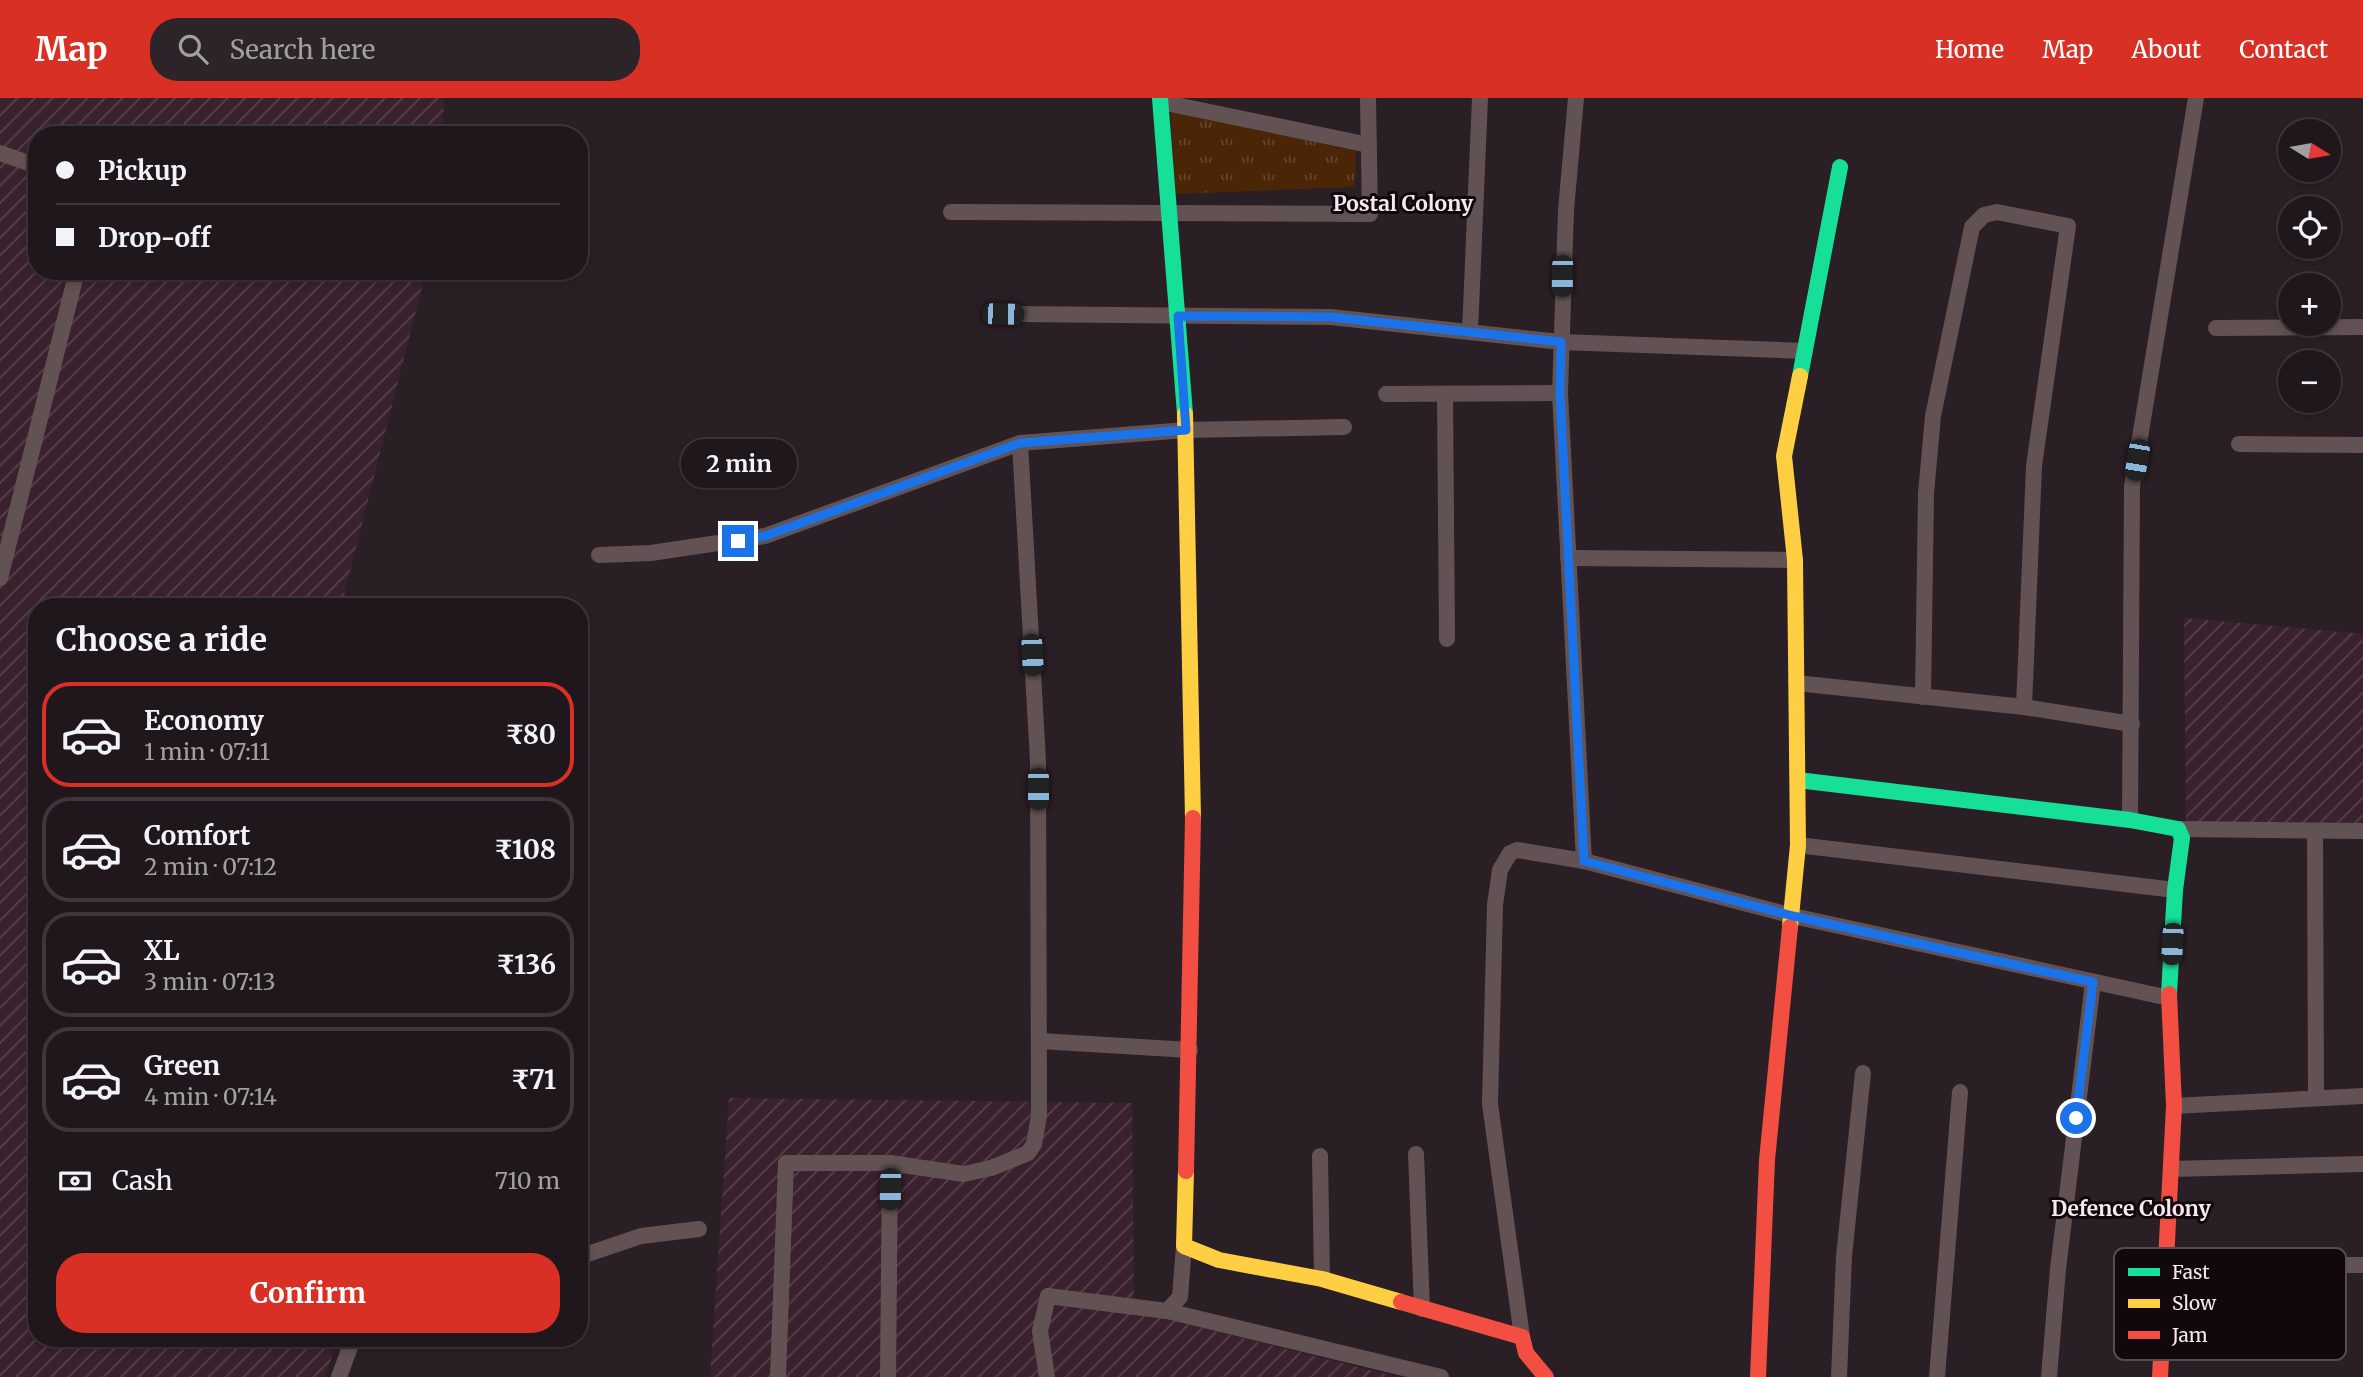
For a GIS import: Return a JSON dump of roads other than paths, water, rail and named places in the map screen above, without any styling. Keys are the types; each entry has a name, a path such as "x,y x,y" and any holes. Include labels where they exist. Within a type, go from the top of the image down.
{"street":[{"path":"951,212 1370,214 1368,98"},
{"path":"1470,332 1480,98"},
{"path":"1577,98 1566,210 1560,393 1584,861"},
{"path":"2130,820 2132,486 2196,98"},
{"path":"1167,1311 1180,1297 1184,1246 1191,1050 1193,838 1186,430 1161,100 1369,145"},
{"path":"0,153 28,163"},
{"path":"1758,1377 1767,1160 1798,845 1795,560 1784,456 1840,167"},
{"path":"1923,696 1926,494 1933,416 1972,227 1984,215 1997,212 2068,226 2034,466 2024,707"},
{"path":"0,578 75,280"},
{"path":"1003,314 1331,317 1561,342 1805,351"},
{"path":"2216,328 2363,327"},
{"path":"1386,394 1560,393"},
{"path":"1445,394 1447,639"},
{"path":"599,555 651,553 765,536 1020,443 1186,430 1344,427"},
{"path":"778,1377 786,1163 890,1163 964,1174 991,1168 1028,1153 1034,1144 1039,1116 1040,1041 1038,761 1020,443"},
{"path":"2239,444 2363,445"},
{"path":"1568,558 1795,560"},
{"path":"1796,683 2024,707 2132,724"},
{"path":"1798,780 2130,820 2178,829 2206,827 2315,832 2363,831"},
{"path":"2168,1248 2174,1106 2169,998 2175,890 2182,838 2178,829"},
{"path":"2315,832 2316,1097"},
{"path":"1798,845 2175,890"},
{"path":"1546,1377 1526,1353 1522,1337 1490,1104 1495,905 1500,870 1510,853 1517,850 1584,861 1793,916 2169,998"},
{"path":"2049,1377 2058,1269 2093,982"},
{"path":"1040,1041 1191,1050"},
{"path":"1839,1377 1844,1256 1863,1073"},
{"path":"1937,1377 1960,1092"},
{"path":"2174,1106 2363,1096"},
{"path":"1416,1154 1422,1309"},
{"path":"1320,1156 1322,1279"},
{"path":"888,1377 890,1163"},
{"path":"2171,1168 2363,1164"},
{"path":"588,1254 640,1236 699,1228"},
{"path":"1184,1246 1219,1260 1322,1279 1522,1337"},
{"path":"1046,1377 1040,1331 1048,1296 1167,1311 1441,1377"},
{"path":"339,1377 350,1347"}],"district":[{"name":"Postal Colony","path":"1403,203"},
{"name":"Defence Colony","path":"2131,1208"}]}
